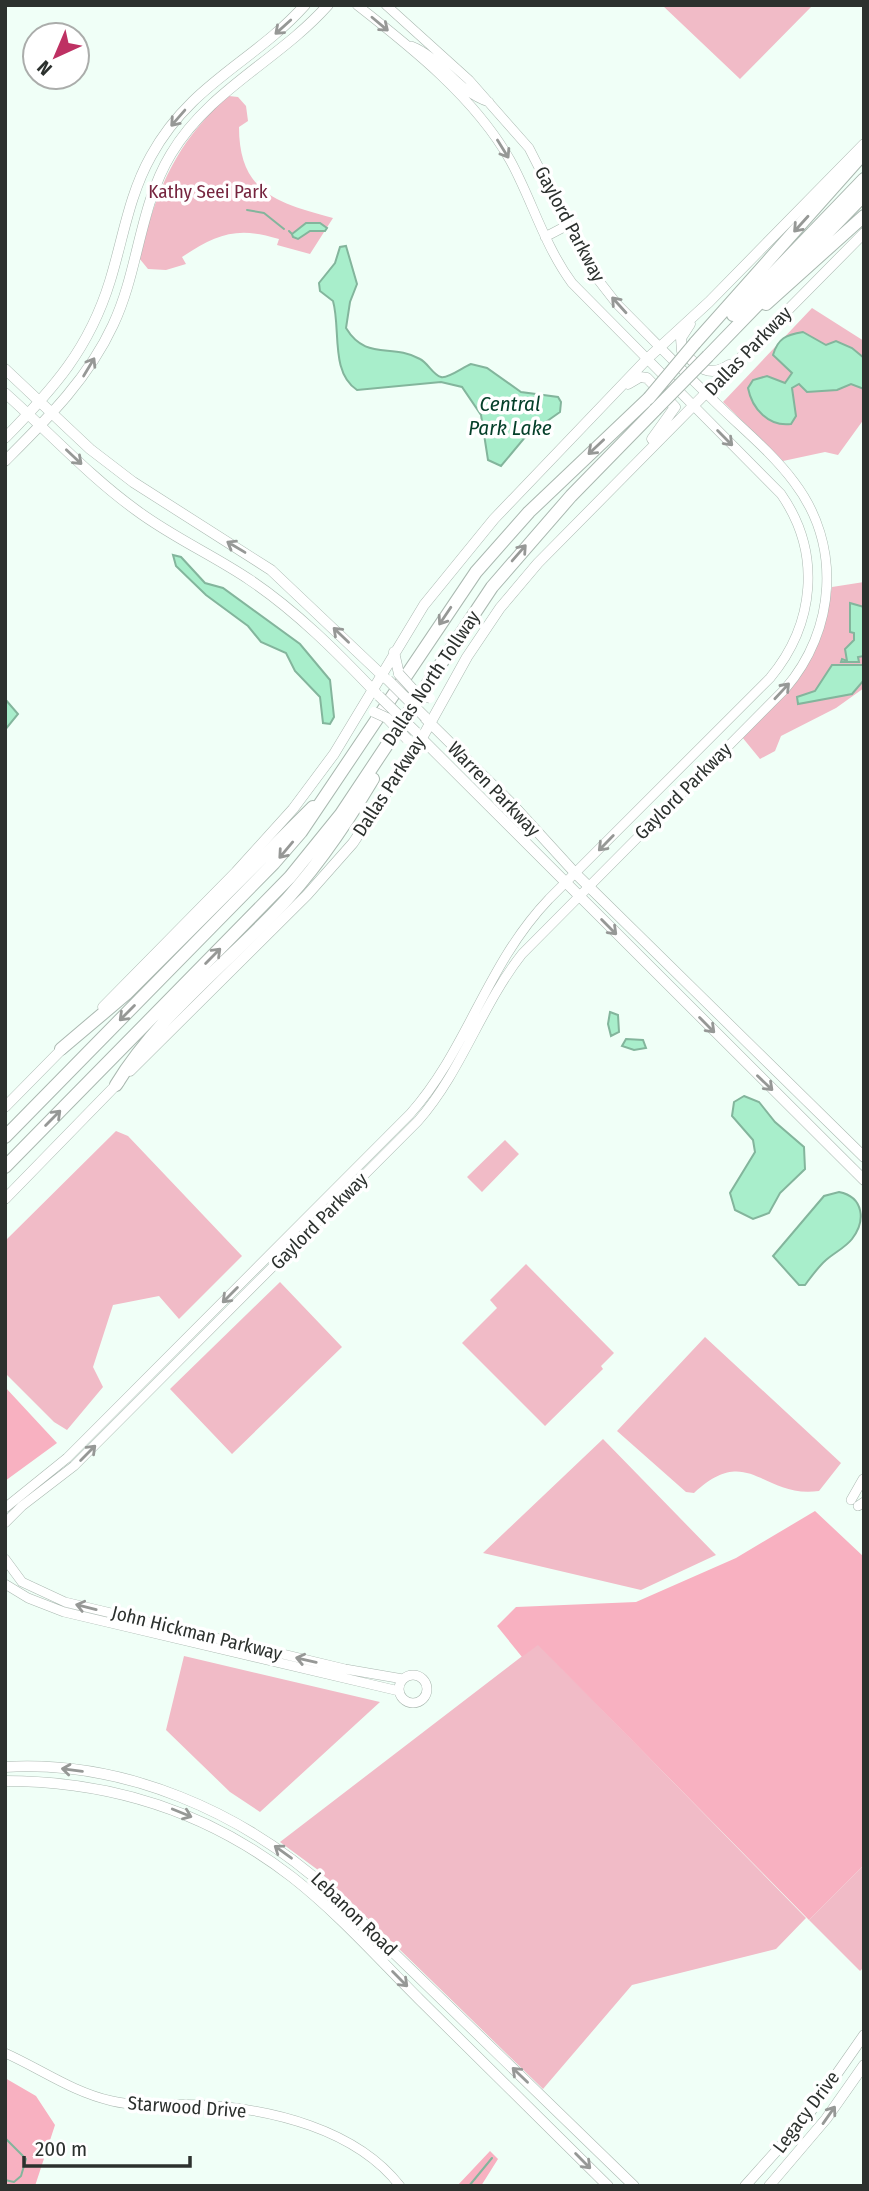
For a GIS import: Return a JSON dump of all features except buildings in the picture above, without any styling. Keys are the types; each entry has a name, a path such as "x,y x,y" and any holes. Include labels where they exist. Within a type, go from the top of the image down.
{"highway":[{"path":"650,403 701,350 864,153"},
{"name":"Dallas North Tollway","path":"5,1167 290,877 341,814 469,620 517,555 650,403 864,179"},
{"name":"Dallas North Tollway","path":"701,350 740,323 864,195"},
{"path":"740,323 786,289 864,216"},
{"name":"Dallas North Tollway","path":"5,1137 274,863 326,795 476,572 529,512 650,403"},
{"path":"116,1085 147,1043 297,888 363,796 394,734"},
{"path":"61,1049 126,994 292,825 326,795"}],"main road":[{"path":"5,438 67,372 83,347 109,283 134,193 163,136 205,87 283,29 305,5"},
{"path":"5,461 82,380 114,323 140,229 170,156 207,107 311,23 328,5"},
{"path":"5,1107 272,834 316,779 376,692 394,652 424,605 494,519 648,358 709,302 864,144"},
{"name":"Dallas Parkway","path":"5,1199 334,866 379,807 411,755 415,736 453,683 500,608 538,563 864,233"},
{"path":"709,302 681,338 682,351 703,371 709,372 722,369 741,358"},
{"name":"Warren Parkway","path":"5,369 90,449 133,482 271,570 504,795 576,874 864,1157"},
{"path":"620,388 644,376 674,407 666,424 627,467 620,480"},
{"name":"Warren Parkway","path":"5,393 137,512 250,580 279,602 376,692 415,736 450,766 565,884 864,1180"},
{"path":"394,652 399,674 418,695 430,698 453,683"},
{"path":"357,716 374,712 415,736"},
{"path":"450,766 491,798 504,795"},
{"path":"661,980 670,976 690,996 708,1004"},
{"name":"Lebanon Road","path":"5,1767 36,1767 120,1778 184,1798 244,1827 295,1861 330,1891 634,2186"},
{"name":"Lebanon Road","path":"5,1781 79,1785 151,1802 215,1828 256,1852 292,1878 333,1914 608,2186"},
{"name":"Legacy Drive","path":"745,2186 793,2134 864,2035"},
{"name":"Legacy Drive","path":"769,2186 806,2144 864,2066"},
{"path":"557,2135 569,2122"},
{"path":"793,2134 806,2144"}],"street":[{"name":"Gaylord Parkway","path":"5,1508 58,1472 419,1104 445,1066 487,984 522,931 782,663 798,635 806,608 808,563 803,535 792,512 769,481 572,283 555,261 526,191 494,136 455,91 357,5"},
{"name":"Gaylord Parkway","path":"5,1523 142,1398 408,1132 448,1082 497,989 522,954 735,740 803,666 817,638 826,604 827,578 822,536 808,504 782,468 617,304 592,272 529,148 491,103 386,5"},
{"path":"403,43 427,52 474,97 491,103"},
{"path":"545,237 568,225"},
{"path":"769,481 782,468"},
{"path":"722,727 735,740"},
{"path":"487,984 497,989"},
{"path":"408,1132 407,1127 420,1111 419,1104"},
{"path":"366,1159 373,1167"},
{"path":"135,1391 142,1398"},
{"path":"863,1478 864,1490"},
{"path":"857,1502 863,1478"},
{"name":"John Hickman Parkway","path":"5,1559 22,1582 65,1602 345,1669 403,1679"},
{"name":"John Hickman Parkway","path":"5,1584 27,1598 64,1612 399,1690"},
{"path":"411,1675 420,1676 426,1683 428,1692 419,1702 410,1703 403,1699 399,1690 403,1679 411,1675"},
{"name":"Starwood Drive","path":"5,2053 57,2082 111,2101 226,2107 306,2125 362,2151 401,2186"}],"green space":[{"path":"662,5 813,5 740,79"},
{"name":"Kathy Seei Park","path":"229,96 238,97 246,106 248,121 239,127 241,149 246,167 254,181 265,192 279,200 333,218 310,254 277,245 279,239 264,235 228,234 182,257 186,264 166,270 148,269 139,258 150,220 172,166 193,134 216,106"},
{"path":"812,308 864,341 864,419 838,455 825,452 783,461 723,402"},
{"path":"864,582 864,688 836,708 781,736 775,751 760,759 742,737 809,662 822,634 832,587"},
{"path":"116,1131 128,1136 242,1256 179,1319 159,1296 113,1305 93,1367 103,1387 67,1430 54,1422 5,1373 5,1241"},
{"path":"505,1140 519,1154 482,1192 467,1177"},
{"path":"526,1264 614,1353 601,1366 603,1369 545,1426 462,1343 497,1308 490,1300"},
{"path":"280,1282 342,1347 232,1454 170,1389"},
{"path":"705,1337 841,1463 819,1491 783,1488 743,1472 729,1472 713,1479 694,1493 686,1492 617,1431"},
{"path":"603,1439 716,1555 641,1590 483,1553"},
{"path":"538,1644 806,1918 776,1949 632,1985 543,2089 318,1870 280,1842"},
{"path":"184,1656 380,1702 260,1812 230,1792 166,1730"},
{"path":"864,1865 864,1967 860,1971 809,1920"}],"shaded area":[{"path":"5,1387 57,1443 5,1481"},
{"path":"815,1511 864,1557 864,1865 809,1920 538,1645 522,1657 497,1626 516,1607 636,1602 736,1558"},
{"path":"5,2078 36,2096 55,2125 35,2186 5,2186"},
{"path":"490,2151 498,2159 481,2186 457,2186"}],"water":[{"path":"306,223 320,223 327,228 325,231 310,231 298,239 293,237 292,234"},
{"name":"Central Park Lake","path":"346,246 357,284 350,302 346,328 362,345 409,354 423,361 441,377 451,375 471,364 487,368 521,392 558,397 561,402 560,412 526,436 501,466 488,460 481,415 462,387 441,382 357,390 343,372 340,361 333,301 320,291 319,283 335,263 340,247"},
{"path":"803,332 826,345 836,341 852,348 864,358 864,389 851,384 837,390 807,392 799,384 792,388 796,416 791,424 776,423 763,415 753,403 748,388 753,380 767,376 785,383 792,373 773,355 775,349 784,338"},
{"path":"173,555 181,557 205,583 223,588 300,644 330,680 334,717 330,724 323,723 320,697 295,671 286,653 261,642 248,626 206,595 176,566"},
{"path":"850,603 864,607 864,656 858,657 859,662 841,662 842,659 847,661 845,649 854,640 854,633 850,632"},
{"path":"832,665 864,665 864,680 852,694 798,704 797,697 815,691"},
{"path":"5,699 18,714 5,730"},
{"path":"610,1012 618,1015 619,1032 611,1036 608,1024"},
{"path":"626,1039 643,1040 646,1048 634,1050 622,1046"},
{"path":"744,1096 759,1102 775,1122 804,1147 805,1169 780,1193 769,1213 753,1219 735,1210 730,1193 755,1152 753,1140 732,1116 734,1102"},
{"path":"839,1192 858,1204 861,1218 856,1232 847,1245 823,1263 805,1285 799,1285 773,1256 824,1196"}],"waterway":[{"path":"247,210 264,213 284,229"},
{"path":"289,231 292,234"},
{"path":"5,2138 26,2159 21,2176 14,2182 5,2180"},
{"path":"469,2186 492,2158"}]}
